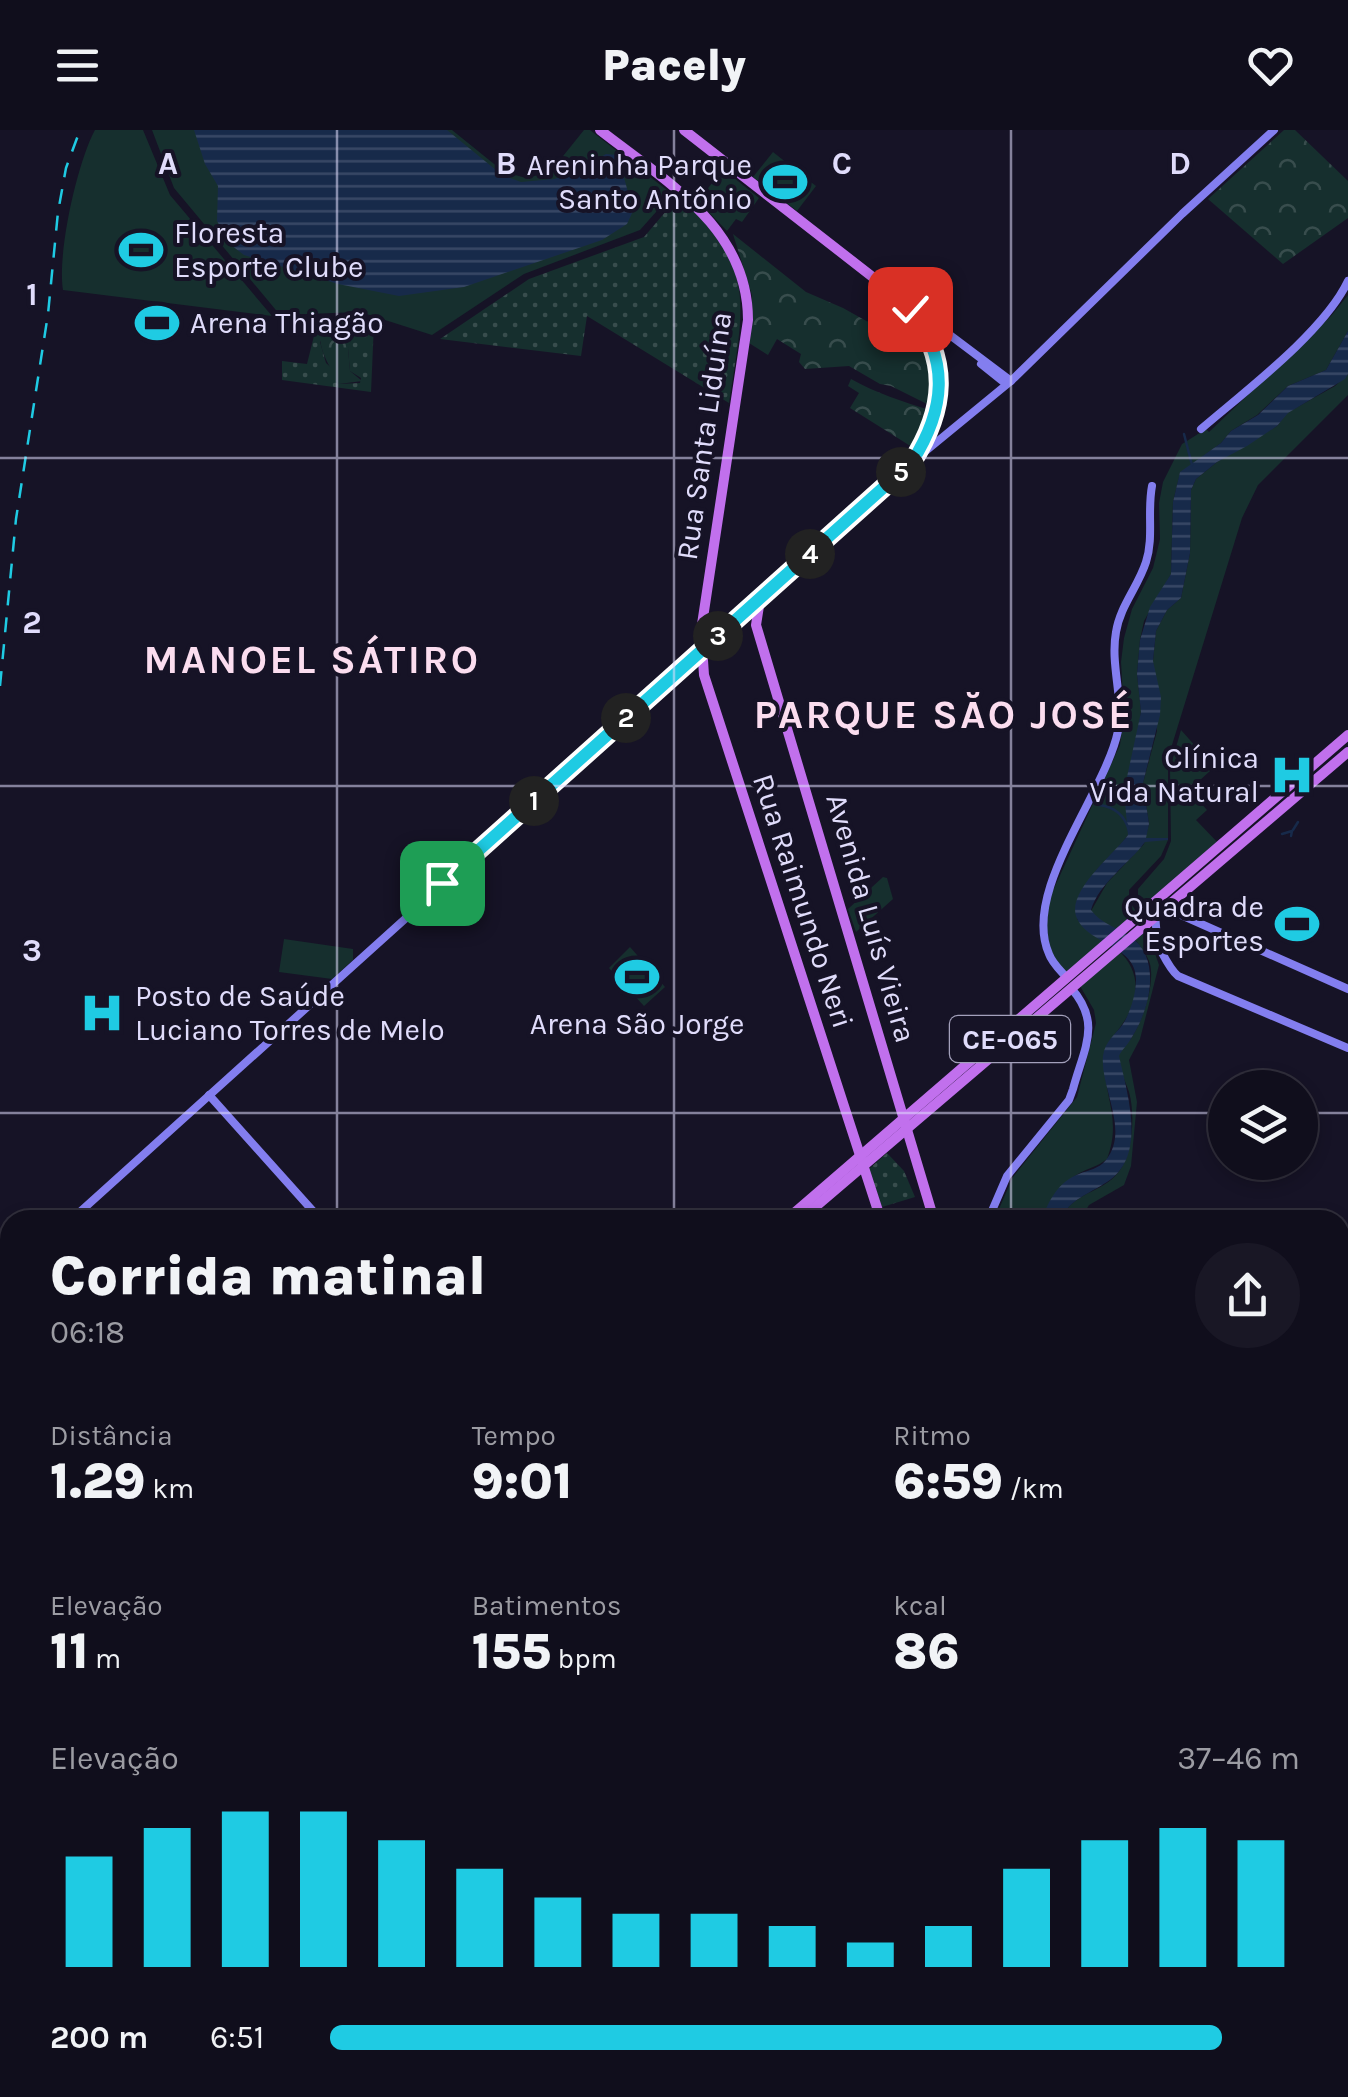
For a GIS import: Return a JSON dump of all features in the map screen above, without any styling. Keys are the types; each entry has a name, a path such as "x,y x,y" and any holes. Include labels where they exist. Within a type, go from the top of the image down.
{"main road":[{"name":"Rua Santa Liduína","path":"600,130 714,222 728,242 744,279 748,314 700,651"},
{"path":"684,130 1009,382"},
{"path":"82,1210 700,651 912,462 1009,382 1274,130"},
{"path":"1200,429 1244,395 1284,356 1340,298 1348,282"},
{"path":"897,296 965,348"},
{"path":"910,309 933,349 940,388 934,420 912,462"},
{"path":"992,1210 1007,1176 1069,1100 1090,1017 1049,956 1046,903 1056,870 1119,728 1115,634 1126,601 1146,563 1151,538 1152,486"},
{"path":"758,632 758,611 768,592"},
{"name":"Avenida Luís Vieira","path":"748,609 931,1210"},
{"name":"Rua Raimundo Neri","path":"700,651 713,706 878,1210"},
{"name":"CE-065","path":"906,1123 1158,909 1348,735"},
{"name":"CE-065","path":"1225,850 1348,752"},
{"path":"1158,950 1158,909 1348,989"},
{"path":"1137,927 1151,933 1164,962 1178,976 1348,1048"},
{"path":"209,1094 312,1210"},
{"path":"811,1210 906,1123"},
{"path":"799,1210 862,1161"}],"green space":[{"name":"Floresta Esporte Clube","path":"95,130 143,130 170,195 272,316 63,290 63,254 70,209"},
{"path":"152,130 452,130 504,172 526,178 555,166 584,130 590,130 672,194 640,230 524,274 432,335 360,312 280,315 174,188"},
{"path":"1284,130 1295,130 1348,181 1348,218 1283,264 1208,199"},
{"name":"Areninha Parque Santo Antônio","path":"773,152 816,186 797,211 753,177"},
{"path":"723,169 759,198 742,222 736,219 727,231 698,201"},
{"path":"678,197 722,245 739,290 738,340 729,403 587,316 581,356 440,339 529,279 644,237"},
{"path":"733,234 806,292 929,356 931,406 849,366 805,369 799,362 801,354 777,339 768,355 749,343 752,295"},
{"path":"1348,295 1348,331 1326,370 1288,386 1257,415 1180,473 1173,502 1171,574 1144,621 1140,640 1137,674 1141,711 1128,835 1088,881 1079,904 1077,919 1105,941 1065,975 1053,959 1046,928 1050,897 1120,745 1124,638 1132,609 1153,568 1160,539 1163,482 1182,444 1206,429 1209,432 1331,316"},
{"path":"357,318 374,323 371,392 282,380 282,361 307,364 316,328 304,327 304,322","holes":["350,325 355,330 348,348 350,371 361,378 360,383 339,384 336,372 326,363 320,342 330,327"]},
{"path":"350,325 355,330 348,349 350,371 362,381 339,384 324,355 320,335 330,327"},
{"path":"1348,374 1348,395 1258,485 1242,518 1168,758 1168,840 1161,856 1129,890 1129,900 1137,913 1118,930 1091,911 1107,883 1144,844 1149,824 1143,783 1157,731 1153,661 1156,631 1167,610 1181,598 1190,553 1191,490 1196,479 1217,462 1277,426 1287,413 1335,386"},
{"path":"851,379 930,410 912,447 850,408 859,393 848,386"},
{"path":"1181,730 1197,748 1192,753 1210,771 1189,790 1207,810 1196,820 1219,844 1142,907 1138,903 1138,889 1164,859 1171,841 1170,768"},
{"path":"883,877 887,878 893,899 856,932 848,909"},
{"path":"1141,932 1149,936 1159,965 1140,1039 1129,1060 1137,1102 1131,1166 1124,1185 1086,1210 1066,1210 1115,1176 1129,1151 1132,1110 1119,1055 1144,1012 1151,972 1145,953 1134,938"},
{"path":"284,939 353,949 353,960 332,979 279,972"},
{"name":"Arena São Jorge","path":"630,947 665,987 644,1006 609,968"},
{"path":"1118,950 1135,977 1132,1006 1104,1054 1113,1120 1107,1159 1067,1182 1047,1210 998,1210 1013,1177 1077,1097 1096,1023 1094,1010 1080,986"},
{"path":"887,1153 904,1171 915,1197 882,1207 869,1169"}],"water":[{"path":"194,130 447,130 502,175 521,182 554,179 606,154 618,155 633,211 627,224 602,240 464,287 399,296 338,284 244,255 231,245 217,221 218,186 205,164"},
{"path":"1348,331 1345,379 1217,462 1196,479 1191,490 1190,553 1181,598 1167,610 1156,631 1153,661 1161,697 1160,715 1143,783 1149,824 1146,838 1168,840 1145,842 1107,882 1091,910 1141,946 1150,971 1144,1013 1119,1056 1130,1105 1131,1140 1120,1171 1107,1182 1067,1210 1046,1210 1060,1187 1072,1177 1097,1167 1113,1148 1115,1123 1103,1056 1130,1009 1136,980 1128,959 1081,926 1075,906 1085,884 1128,835 1124,791 1141,712 1137,674 1140,640 1150,607 1171,574 1173,502 1180,472 1221,443 1231,431 1258,415 1288,386 1326,370"}],"waterway":[{"path":"1184,434 1192,465"},
{"path":"1099,805 1118,813 1129,831"},
{"path":"1293,830 1298,822"},
{"path":"1282,834 1292,831 1291,836"}],"railway":[{"path":"0,686 16,519 48,314 58,212 66,168 80,130"}],"place":[{"name":"Areninha Parque Santo Antônio","path":"785,182"},
{"name":"Floresta Esporte Clube","path":"141,250"},
{"name":"Arena Thiagão","path":"157,323"},
{"name":"Clínica Vida Natural","path":"1292,775"},
{"name":"Quadra de Esportes","path":"1297,924"},
{"name":"Arena São Jorge","path":"637,977"},
{"name":"Posto de Saúde Luciano Torres de Melo","path":"102,1013"}],"district":[{"name":"MANOEL SÁTIRO","path":"312,659"},
{"name":"PARQUE SĂO JOSÉ","path":"944,714"}],"route":[{"path":"442,883 912,462 934,420 940,388 933,349 910,309"}]}
